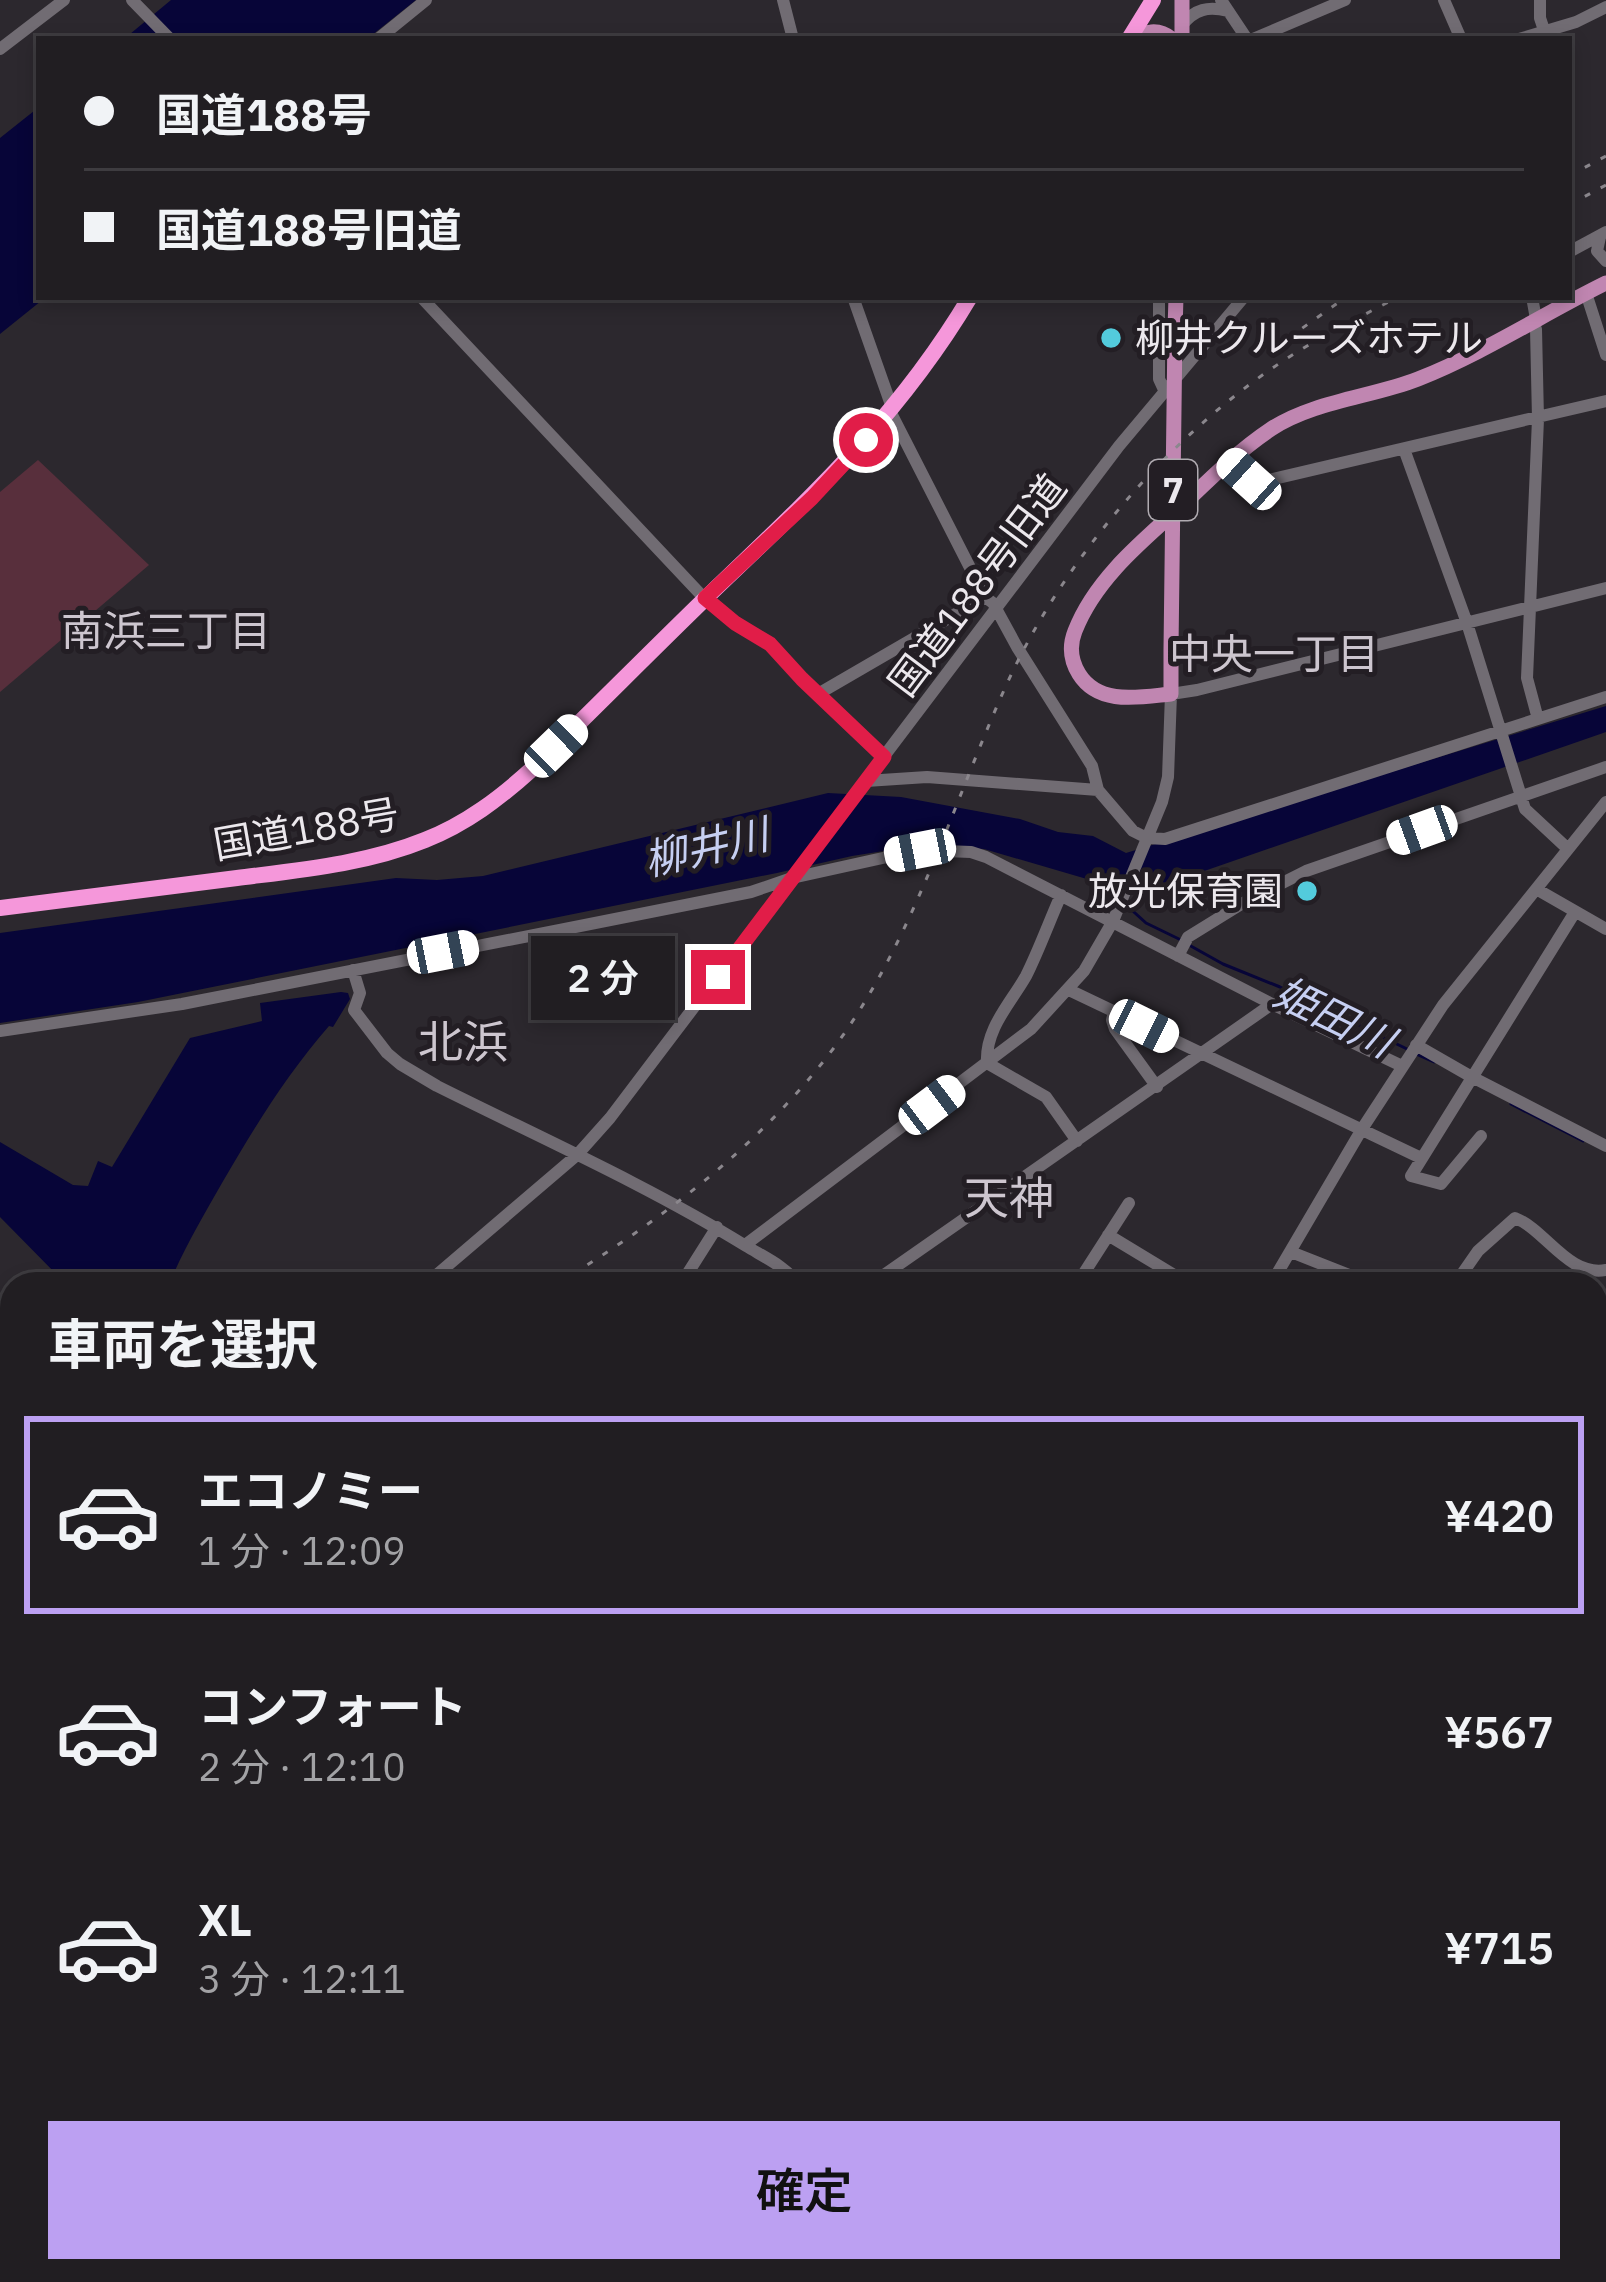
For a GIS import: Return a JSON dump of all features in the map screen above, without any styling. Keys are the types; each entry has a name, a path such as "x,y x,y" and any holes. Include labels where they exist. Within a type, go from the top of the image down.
{"highway":[{"path":"1132,36 1153,0"},
{"name":"国道188号","path":"0,908 387,854 474,815 510,789 812,498 891,412 968,300"}],"main road":[{"path":"1137,36 1151,30 1178,35 1183,0"},
{"name":"7","path":"1176,300 1175,330 1171,649 1171,694 1104,695 1089,688 1072,662 1074,632 1123,560 1229,462 1274,427 1463,360 1606,283"}],"street":[{"path":"0,49 64,0"},
{"path":"132,0 167,36"},
{"path":"382,36 426,0"},
{"path":"784,0 792,36"},
{"path":"1257,36 1345,0"},
{"path":"1444,0 1459,36"},
{"path":"1540,0 1544,31"},
{"path":"1178,35 1199,10 1224,6 1248,36"},
{"path":"1528,36 1606,7"},
{"path":"1572,250 1606,233"},
{"path":"1606,233 1597,247 1606,260"},
{"path":"1586,292 1606,355"},
{"path":"424,300 705,598 770,644 884,757"},
{"path":"855,300 891,412 985,596 1091,766 1098,790 1145,842"},
{"path":"1159,300 1159,379 1165,392"},
{"name":"国道188号旧道","path":"440,1272 577,1155 638,1082 1119,446 1242,300"},
{"path":"1532,300 1538,419 1527,678 1538,718"},
{"path":"1229,462 1256,483 1606,401"},
{"path":"1405,449 1467,623 1520,796 1536,822 1568,849"},
{"path":"745,1245 1030,1029 1084,971 1113,921 1162,802 1168,777 1171,694 1606,588"},
{"path":"818,694 985,596"},
{"path":"1145,842 1503,735 1538,718 1606,697"},
{"path":"1180,955 1189,937 1306,871 1606,767"},
{"path":"863,784 927,777 1098,790"},
{"path":"1279,1272 1410,1053 1606,802"},
{"path":"0,1031 182,1004 751,892 795,874 920,850 971,852 1272,1004 1471,1076 1606,1146"},
{"path":"1538,890 1606,929"},
{"path":"987,1063 986,1046 1027,974 1061,895"},
{"path":"1481,1136 1441,1184 1411,1175 1574,912"},
{"path":"353,970 360,993 354,1010 387,1053 417,1075 716,1227 788,1272"},
{"path":"1069,990 1421,1158"},
{"path":"888,1272 1272,1004"},
{"path":"1114,1012 1115,1029 1157,1087"},
{"path":"987,1063 1046,1097 1077,1141"},
{"path":"1085,1272 1129,1203"},
{"path":"1463,1272 1478,1251 1518,1217 1568,1260 1606,1270"},
{"path":"688,1272 716,1227"},
{"path":"1108,1235 1169,1272"},
{"path":"1291,1252 1342,1272"}],"shaded area":[{"path":"38,460 149,565 0,692 0,492"}],"water":[{"path":"171,0 416,0 371,36 128,36"},
{"path":"36,109 36,300 42,300 0,334 0,138"},
{"name":"柳井川","path":"1606,706 1606,732 1138,894 984,849 921,845 138,1002 0,1023 0,933 396,878 483,876 828,793 901,797 1020,819 1058,832 1093,836 1126,853"},
{"path":"341,992 350,999 259,1122 175,1272 54,1272 0,1217 0,1142 73,1185 88,1186 98,1161 112,1167 190,1038 262,1021 260,1003"}],"waterway":[{"name":"姫田川","path":"1102,883 1117,896"},
{"name":"姫田川","path":"1124,903 1146,923 1181,940"},
{"name":"姫田川","path":"1189,945 1407,1049"},
{"name":"姫田川","path":"1416,1054 1434,1062"},
{"name":"姫田川","path":"1511,1104 1583,1141"}],"railway":[{"path":"1572,174 1606,156"},
{"path":"1572,203 1606,185"},
{"path":"1273,349 1342,300"},
{"path":"575,1272 706,1180 773,1118 833,1049 861,1008 908,919 1030,639 1059,590 1129,497 1169,454 1256,380 1392,300"}],"place":[{"name":"柳井クルーズホテル","path":"1111,338"},
{"name":"放光保育園","path":"1307,891"}],"district":[{"name":"南浜三丁目","path":"166,631"},
{"name":"中央一丁目","path":"1274,654"},
{"name":"北浜","path":"463,1042"},
{"name":"天神","path":"1009,1198"}],"route":[{"path":"718,977 884,757 770,644 705,598 866,440"}]}
